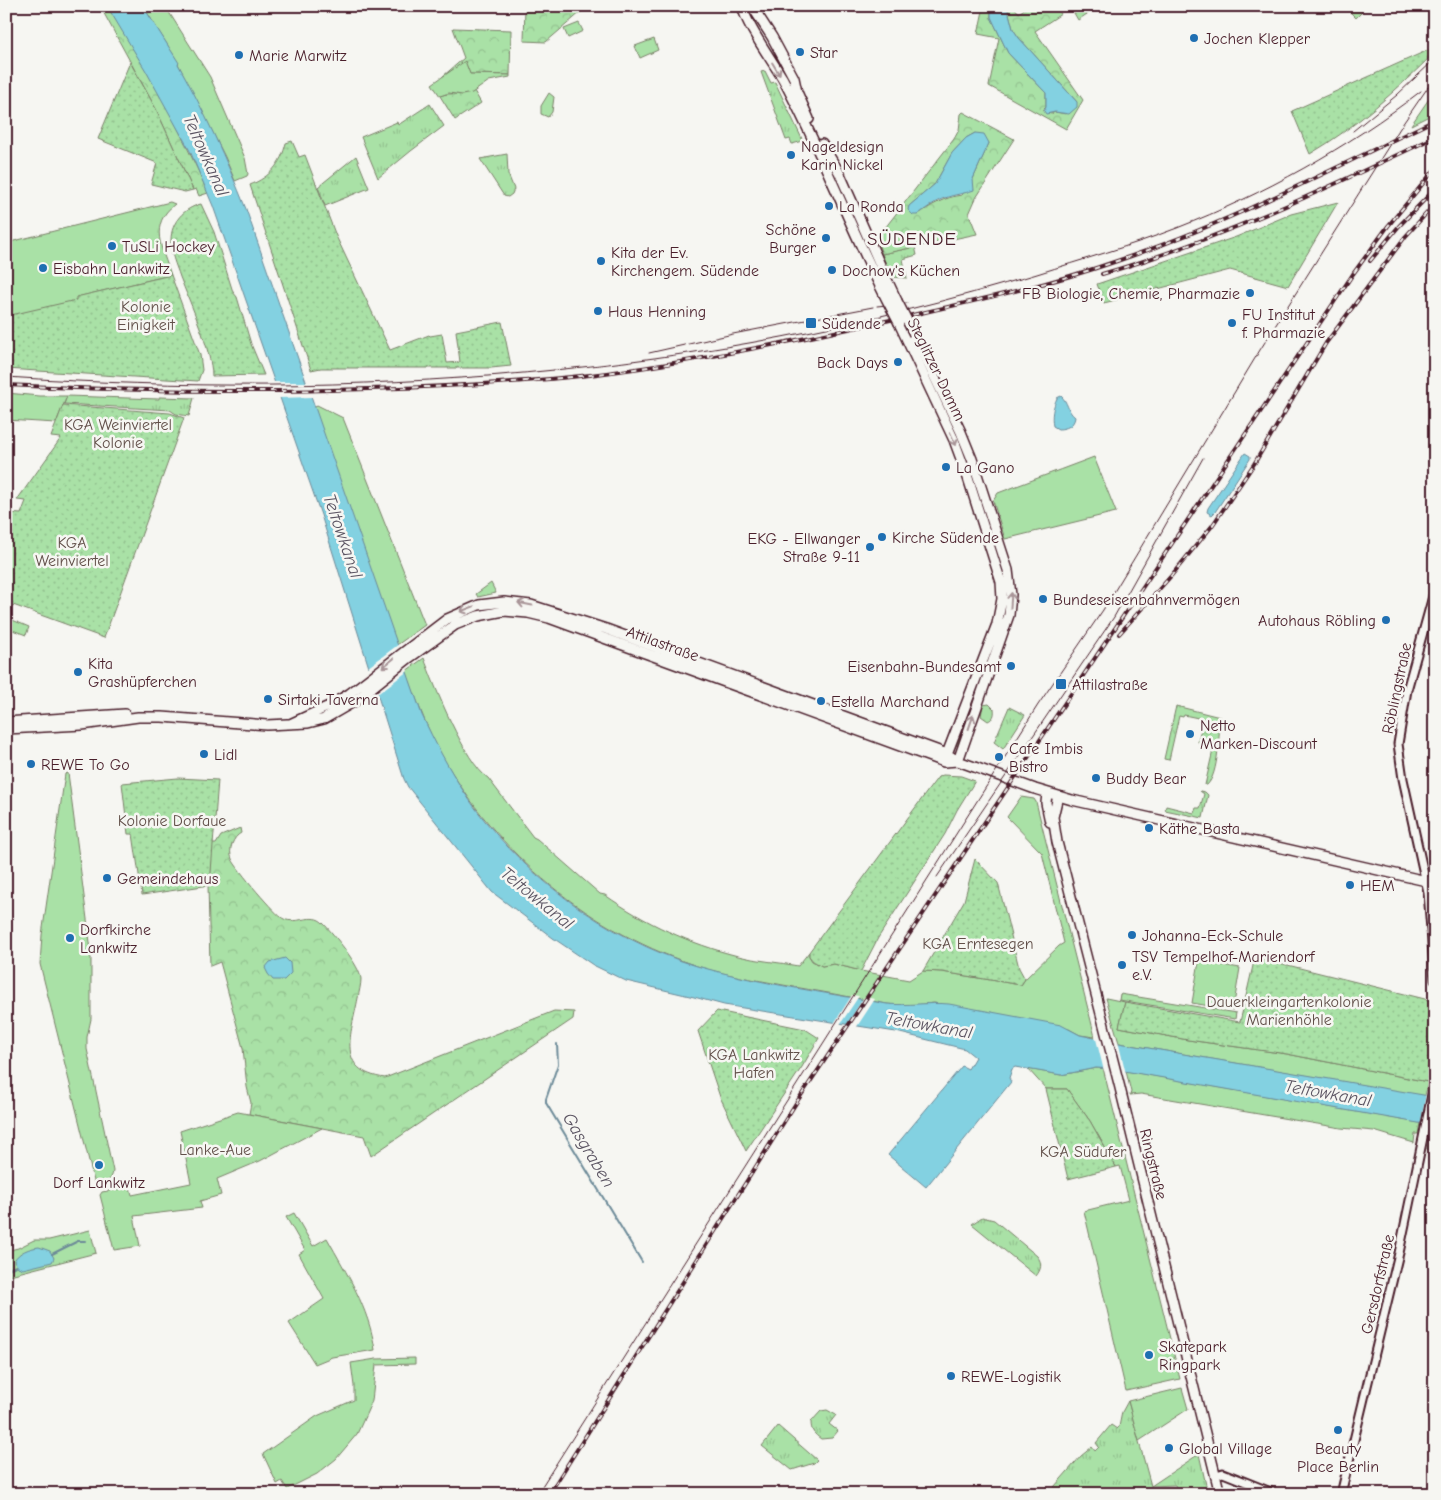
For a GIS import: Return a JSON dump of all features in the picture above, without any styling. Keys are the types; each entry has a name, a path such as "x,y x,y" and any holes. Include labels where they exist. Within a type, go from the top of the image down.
{"main road":[{"name":"Steglitzer Damm","path":"743,6 742,10 798,108 893,302 914,334 961,432 972,459 1008,570 1011,587 1009,615 958,761"},
{"name":"Steglitzer Damm","path":"752,6 772,37 794,78 800,100 826,153 839,172 880,267 904,334 958,450 1002,586 1001,610 997,624 945,758"},
{"name":"Attilastraße","path":"420,646 434,628 447,618 479,605 504,606 604,633 945,758 1058,796 1430,882"},
{"name":"Attilastraße","path":"420,646 455,625 504,606"},
{"path":"290,724 335,702 420,646"},
{"path":"6,729 82,725 138,717 267,725 308,724 324,719 362,696 420,646"},
{"path":"6,722 124,714 138,717"},
{"name":"Ringstraße","path":"1047,792 1046,804 1120,1084 1220,1494"},
{"name":"Ringstraße","path":"1057,842 1053,817 1058,796"}],"street":[{"name":"Röblingstraße","path":"1430,882 1402,779 1398,744 1407,690 1435,590"},
{"path":"1430,882 1435,980"},
{"name":"Gersdorfstraße","path":"1341,1494 1399,1253 1434,1082"},
{"path":"1216,1475 1223,1473 1276,1494"}],"green space":[{"path":"100,6 107,6 149,74 186,145 208,193 199,196 196,189 193,190 156,109"},
{"path":"143,6 165,6 210,77 245,158 247,176 235,181 225,157 173,54"},
{"path":"525,6 588,6 546,42 524,41"},
{"path":"984,6 991,6 991,17 1008,53 1046,93 1046,107 1043,110 1051,114 1055,112 1066,114 1077,102 1019,38 1013,29 1007,6 1013,6 1019,13 1028,6 1056,6 1061,14 1035,31 1083,100 1066,129 989,86 999,38 978,34"},
{"path":"1070,6 1099,6 1078,20"},
{"path":"1344,6 1356,6 1362,12 1356,18"},
{"path":"579,23 583,31 568,38 564,29"},
{"path":"453,28 511,30 510,75 470,74 465,62 442,77 464,58"},
{"path":"654,39 658,50 640,58 635,46"},
{"path":"1435,47 1435,52 1375,107 1344,132 1310,154 1292,111"},
{"path":"465,61 470,74 510,75 510,77 489,81 472,93 462,95 449,93 440,96 432,84"},
{"path":"130,62 156,109 193,190 185,192 151,184 157,163 98,139"},
{"path":"765,71 771,83 775,82 803,141 792,144 790,139 786,140 761,72"},
{"path":"1435,90 1435,113 1411,125"},
{"path":"474,91 481,103 455,120 440,96 466,94"},
{"path":"549,93 554,97 552,112 548,117 541,114 541,106"},
{"path":"430,104 444,126 378,178 361,137 397,122 398,125"},
{"path":"963,112 1014,139 976,198 969,214 977,234 882,254 877,241 878,237 954,139 959,130 961,114","holes":["975,133 989,143 973,179 962,195 944,200 917,215 909,206 935,184 952,153 966,138"]},
{"path":"292,141 299,157 305,155 336,236 390,350 429,335 442,334 447,363 460,362 456,331 502,322 511,366 491,368 321,368 311,370 250,185 274,169 284,151 286,143"},
{"path":"507,154 508,174 514,189 508,197 504,196 480,159"},
{"path":"356,156 369,188 325,206 318,187"},
{"path":"170,202 175,204 167,212 159,229 161,246 171,275 77,297 77,299 10,332 6,336 6,243"},
{"path":"1338,202 1288,286 1230,270 1104,303 1097,284 1236,237 1291,214"},
{"path":"201,204 214,232 251,344 264,375 212,376 205,341 175,263 171,245 173,227 176,222 184,212"},
{"path":"915,247 917,255 903,259 907,278 891,277 882,254"},
{"name":"Kolonie Einigkeit","path":"171,275 200,355 202,370 198,381 6,369 6,336 10,331 11,315 76,300 76,297"},
{"path":"6,393 67,396 56,423 6,420"},
{"path":"67,396 159,399 159,397 194,398 189,416 176,414 170,410 64,404"},
{"name":"KGA Weinviertel","path":"63,405 170,413 184,418 104,638 13,605 6,615 6,513 21,514 26,501 17,500 61,438 51,437"},
{"path":"317,405 343,418 425,625 397,645 313,407"},
{"path":"1094,457 1116,512 1005,539 993,501 998,493"},
{"path":"984,506 1006,576 1007,611 996,645 993,643 1004,609 981,507"},
{"path":"491,583 496,593 478,597 476,594"},
{"path":"10,619 29,627 26,635 7,628"},
{"path":"988,657 991,659 958,746 955,744"},
{"path":"424,658 460,741 479,770 488,778 533,837 600,894 605,895 636,915 685,939 745,958 798,966 809,952 812,961 822,966 834,964 909,980 923,971 942,972 1021,985 1064,943 1042,853 1007,817 1021,797 1034,799 1095,1037 1080,1035 1069,1029 934,1003 905,1006 887,1004 727,974 694,965 653,949 613,929 542,879 482,815 456,780 430,733 406,671"},
{"path":"989,704 994,709 994,713 988,721 981,716 983,705"},
{"path":"1176,706 1220,717 1216,763 1211,780 1207,785 1205,785 1214,746 1198,742 1203,719 1184,715 1183,717 1179,716 1169,760 1164,759"},
{"path":"1009,707 1025,715 1003,749 994,742"},
{"path":"68,773 91,950 91,1019 87,1037 87,1049 113,1171 109,1180 95,1185 40,964 42,935 65,774"},
{"path":"943,775 961,776 975,781 945,834 878,938 861,971 834,964 822,966 813,961 809,956 809,952 938,777"},
{"name":"Kolonie Dorfaue","path":"178,778 218,780 210,885 142,895 133,834 128,834 122,783"},
{"path":"1200,791 1208,795 1203,818 1165,810 1166,806 1194,813 1196,808 1200,808 1204,794"},
{"path":"240,828 241,833 232,844 232,859 256,891 284,919 294,921 309,918 323,923 356,966 361,981 352,1025 350,1049 353,1059 359,1068 369,1074 385,1078 554,1011 574,1012 573,1019 371,1156 364,1136 249,1114 251,1103 247,1087 243,1048 220,962 210,966 208,885 210,885 212,844 216,844 221,836"},
{"name":"KGA Erntesegen","path":"975,859 998,883 1019,968 1025,979 1021,985 942,972 923,971 964,901"},
{"name":"Dauerkleingartenkolonie Marienhöhle","path":"1255,957 1429,1000 1433,1053 1428,1082 1287,1054 1188,1040 1119,1027 1125,1002 1240,1022"},
{"path":"1199,961 1240,968 1233,1010 1192,1003"},
{"path":"1120,994 1236,1013 1235,1019 1119,1000"},
{"path":"1106,998 1125,1002 1119,1027 1188,1040 1287,1054 1428,1082 1425,1096 1119,1043"},
{"name":"KGA Lankwitz Hafen","path":"717,1011 805,1029 819,1038 746,1151 720,1097 698,1031"},
{"path":"1103,1068 1180,1379 1126,1391 1084,1211 1129,1200 1120,1166 1116,1167 1090,1121 1067,1089 1046,1089 1028,1069 1061,1075"},
{"path":"1126,1071 1420,1123 1418,1134 1415,1134 1414,1143 1374,1131 1341,1128 1141,1094 1130,1095"},
{"name":"KGA Südufer","path":"1046,1089 1067,1089 1090,1121 1116,1167 1068,1179"},
{"name":"Lanke-Aue","path":"238,1112 322,1128 260,1161 217,1179 221,1195 200,1201 202,1208 134,1216 140,1246 114,1250 100,1195 102,1192 130,1187 132,1195 191,1183 180,1131"},
{"path":"1432,1125 1435,1126 1435,1151 1427,1149"},
{"path":"294,1213 313,1246 327,1238 349,1278 368,1320 375,1350 332,1357 315,1364 289,1323 324,1299 299,1254 305,1250 286,1217"},
{"path":"982,1217 994,1220 1037,1256 1041,1266 1036,1276 972,1224"},
{"path":"90,1230 96,1253 6,1276 6,1251 18,1248 34,1240 49,1240"},
{"path":"415,1358 415,1364 376,1365 372,1401 357,1434 336,1459 317,1474 287,1489 282,1481 277,1484 263,1454 317,1416 354,1400 351,1363 376,1359"},
{"path":"1182,1388 1188,1409 1139,1441 1128,1401"},
{"path":"1128,1401 1153,1494 1048,1494 1081,1456 1092,1447 1095,1451 1099,1447 1096,1443 1111,1425 1117,1429 1119,1427 1122,1412"},
{"path":"827,1410 836,1415 829,1424 838,1431 832,1438 821,1439 813,1432 811,1422 821,1411"},
{"path":"778,1426 817,1460 814,1463 792,1470 762,1446"},
{"path":"1199,1454 1208,1494 1178,1494 1175,1485 1151,1486"}],"water":[{"name":"Teltowkanal","path":"107,6 143,6 179,63 206,117 246,209 422,715 441,754 464,792 485,821 537,875 566,899 630,939 663,954 697,966 768,983 887,1004 949,1004 1061,1025 1080,1035 1119,1043 1435,1097 1435,1126 1113,1069 1096,1068 1061,1075 1015,1067 1012,1069 1009,1078 1011,1082 926,1187 888,1155 962,1066 968,1069 975,1057 965,1049 896,1032 724,1005 626,981 593,965 553,938 492,892 408,787 404,779 321,515 213,206 190,151 146,71"},
{"path":"991,6 1007,6 1013,29 1019,38 1077,102 1077,107 1069,114 1055,112 1046,114 1044,111 1046,107 1046,93 1008,53 991,17"},
{"path":"975,133 984,134 989,143 973,179 974,190 941,199 917,215 913,215 908,210 909,206 935,184 952,153 966,138"},
{"path":"1061,396 1075,417 1073,423 1069,426 1058,429 1053,426 1052,415 1057,398"},
{"path":"1245,453 1250,456 1250,459 1212,515 1207,512 1208,508"},
{"path":"285,958 290,963 291,973 284,980 273,980 265,968 270,962"},
{"path":"39,1247 50,1251 54,1258 52,1262 23,1269 18,1267 14,1261 18,1255 28,1249"}],"pier":[{"path":"273,382 308,382 313,397 279,398"},
{"path":"399,644 408,671 376,695 367,668"},
{"path":"852,995 859,996 839,1026 833,1025"},
{"path":"864,997 875,999 856,1028 845,1027"},
{"path":"1095,1035 1118,1041 1126,1074 1104,1071"},
{"path":"1426,1093 1435,1095 1435,1112 1432,1128 1420,1126"}],"waterway":[{"name":"Gasgraben","path":"557,1044 558,1064 546,1103 642,1262"},
{"path":"52,1254 78,1241 85,1241"},
{"path":"6,1270 16,1266"}],"tram line":[{"path":"1353,131 1397,95 1435,59"},
{"path":"537,1494 1038,705 1103,610 1260,350 1402,125 1435,77"},
{"path":"6,377 137,383 267,385 397,382 526,373 655,358 783,337 910,309 1037,274 1125,247 1177,228 1273,185 1304,168 1364,132 1421,91"},
{"path":"877,306 907,303"},
{"path":"649,353 733,334 873,307"},
{"path":"937,877 1114,617 1203,458"}],"railway":[{"path":"6,385 97,389 233,391 424,387 590,375 736,352 970,302 1088,271 1158,246 1238,213 1435,120"},
{"path":"1102,274 1188,246 1230,229 1353,176 1435,137"},
{"path":"549,1494 796,1103 1353,274 1388,226 1435,169"},
{"path":"1370,261 1399,226 1435,189"},
{"path":"1119,634 1171,576 1212,526 1254,464 1326,343 1405,237 1435,204"}],"place":[{"name":"Jochen Klepper","path":"1194,38"},
{"name":"Star","path":"800,52"},
{"name":"Marie Marwitz","path":"239,55"},
{"name":"Nageldesign Karin Nickel","path":"791,155"},
{"name":"La Ronda","path":"829,206"},
{"name":"Schöne Burger","path":"826,238"},
{"name":"TuSLi Hockey","path":"112,246"},
{"name":"Kita der Ev. Kirchengem. Südende","path":"601,261"},
{"name":"Eisbahn Lankwitz","path":"43,268"},
{"name":"Dochow's Küchen","path":"832,270"},
{"name":"FB Biologie, Chemie, Pharmazie","path":"1250,293"},
{"name":"Haus Henning","path":"598,311"},
{"name":"Südende","path":"811,323"},
{"name":"FU Institut f. Pharmazie","path":"1232,323"},
{"name":"Back Days","path":"898,362"},
{"name":"La Gano","path":"946,467"},
{"name":"Kirche Südende","path":"882,537"},
{"name":"EKG - Ellwanger Straße 9-11","path":"870,547"},
{"name":"Bundeseisenbahnvermögen","path":"1043,599"},
{"name":"Autohaus Röbling","path":"1386,620"},
{"name":"Eisenbahn-Bundesamt","path":"1011,666"},
{"name":"Kita Grashüpferchen","path":"78,672"},
{"name":"Attilastraße","path":"1061,684"},
{"name":"Sirtaki Taverna","path":"268,699"},
{"name":"Estella Marchand","path":"821,701"},
{"name":"Netto Marken-Discount","path":"1190,734"},
{"name":"Lidl","path":"204,754"},
{"name":"Cafe Imbis Bistro","path":"999,757"},
{"name":"REWE To Go","path":"31,764"},
{"name":"Buddy Bear","path":"1096,778"},
{"name":"Käthe Basta","path":"1149,828"},
{"name":"Gemeindehaus","path":"107,878"},
{"name":"HEM","path":"1350,885"},
{"name":"Johanna-Eck-Schule","path":"1132,935"},
{"name":"Dorfkirche Lankwitz","path":"70,938"},
{"name":"TSV Tempelhof-Mariendorf e.V.","path":"1122,965"},
{"name":"Dorf Lankwitz","path":"99,1165"},
{"name":"Skatepark Ringpark","path":"1149,1355"},
{"name":"REWE-Logistik","path":"951,1376"},
{"name":"Beauty Place Berlin","path":"1338,1430"},
{"name":"Global Village","path":"1169,1448"}],"district":[{"name":"SÜDENDE","path":"912,238"}],"park label":[{"name":"KGA Weinviertel Kolonie","path":"118,433"}]}
